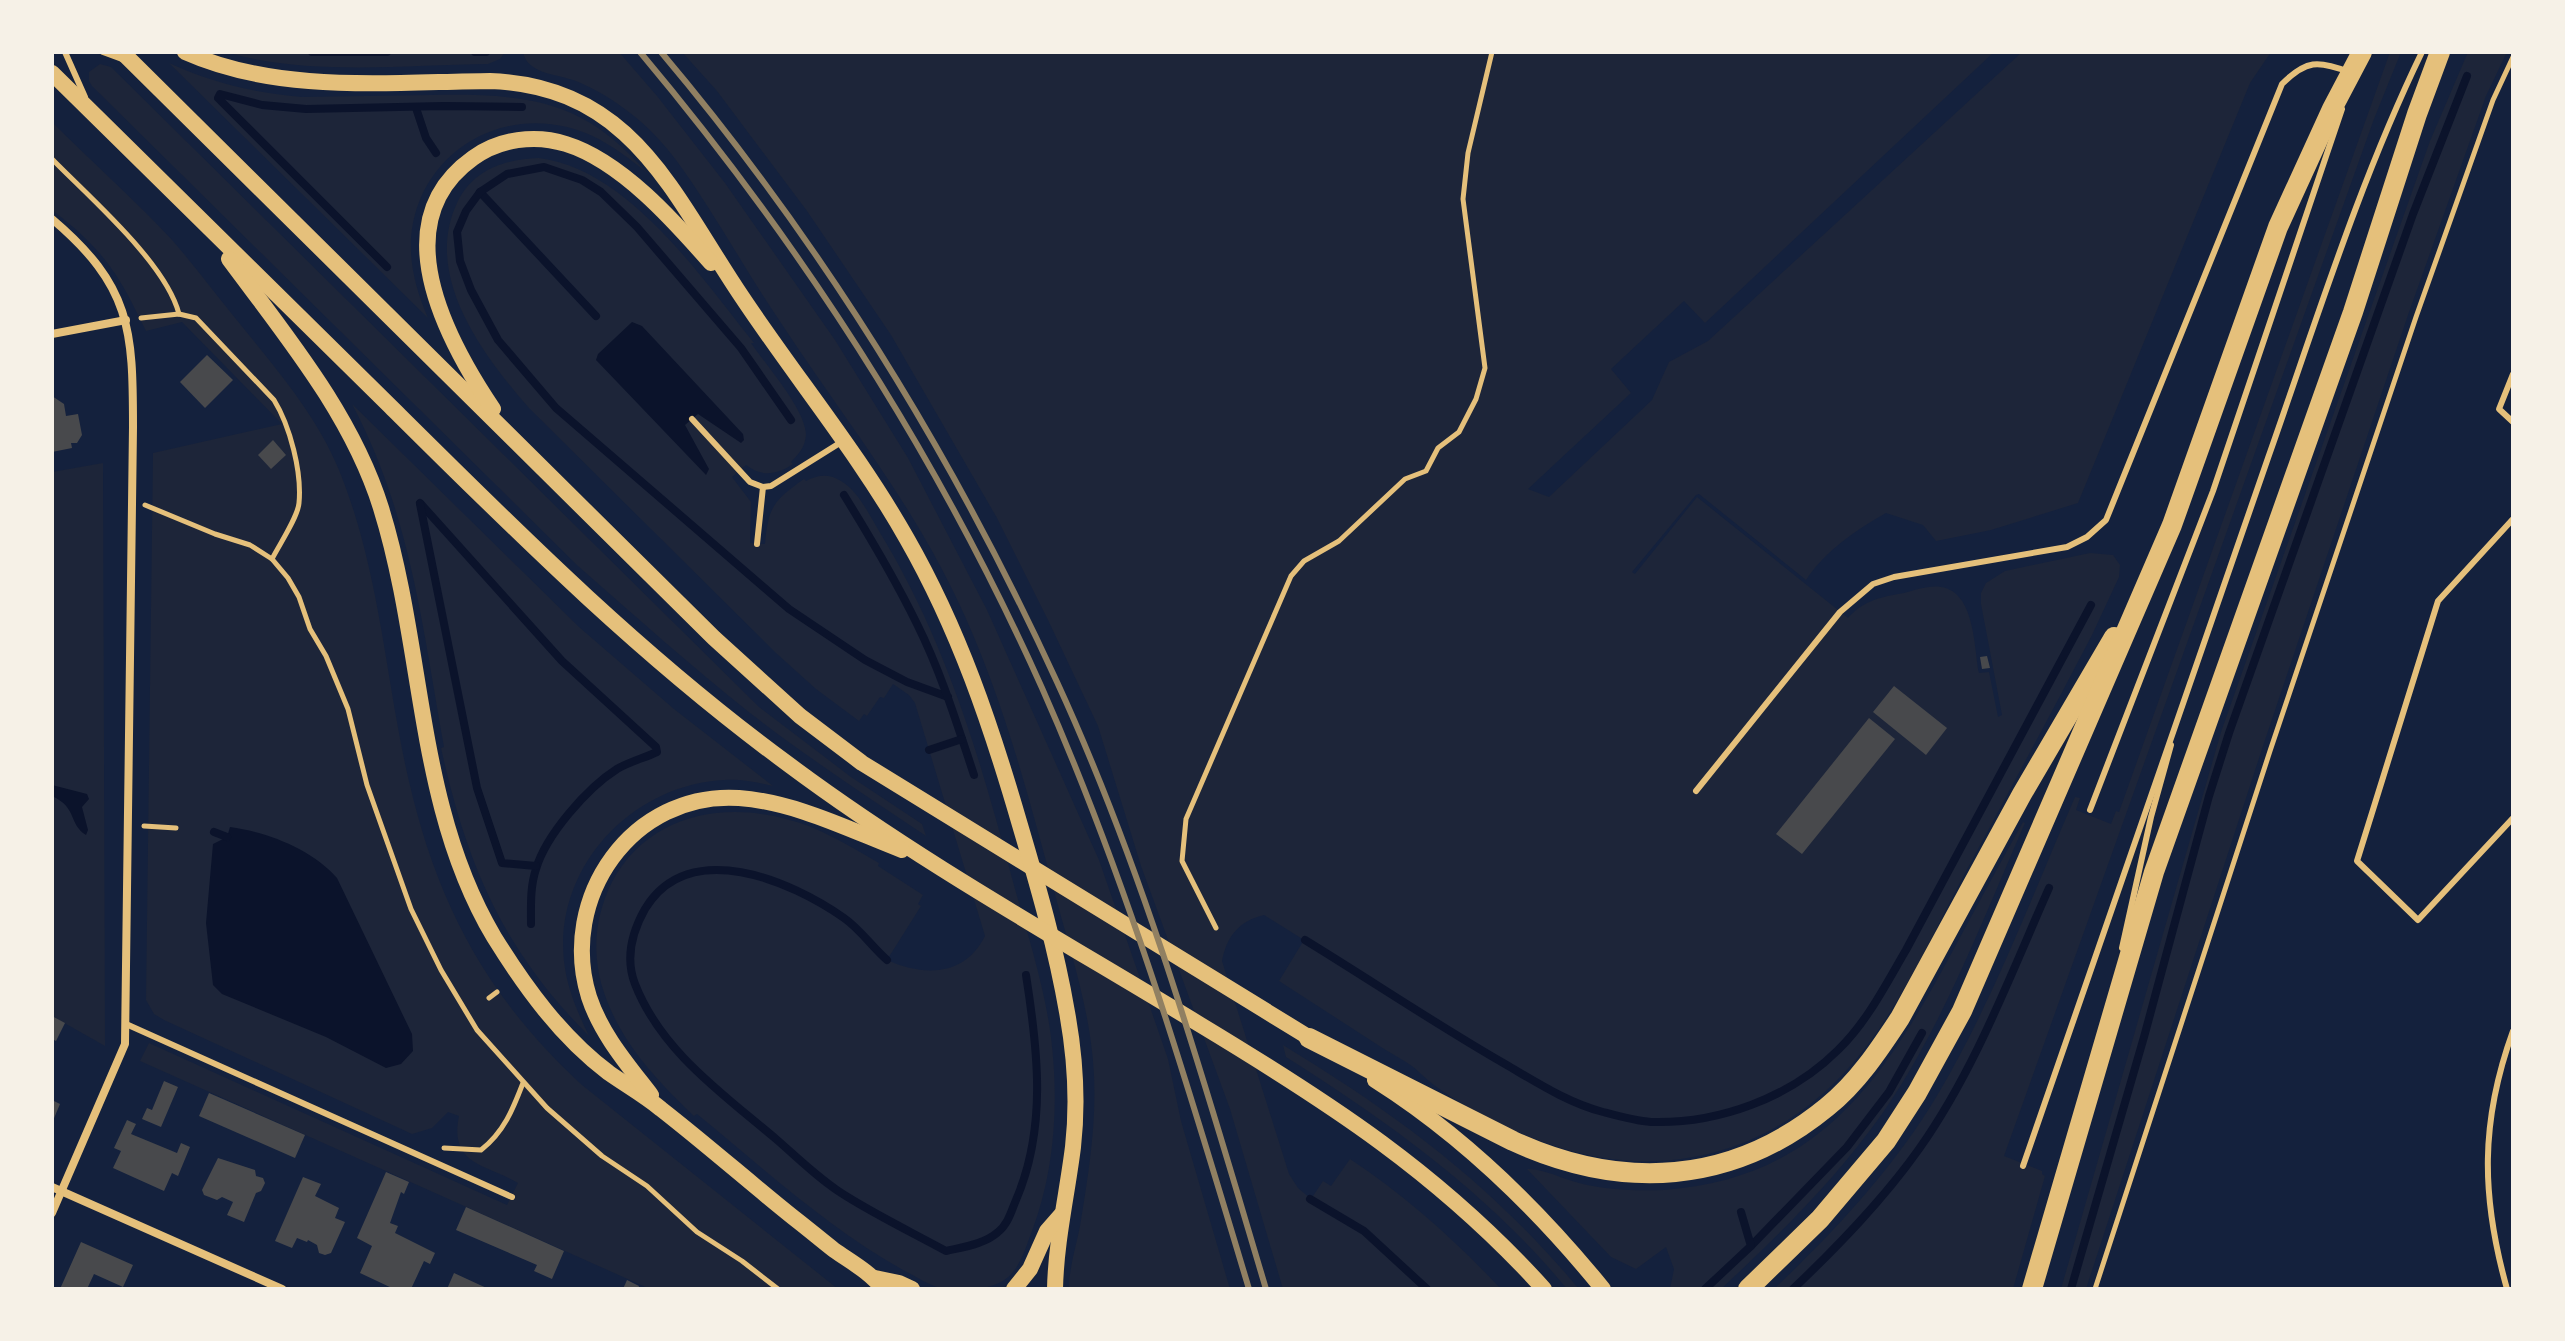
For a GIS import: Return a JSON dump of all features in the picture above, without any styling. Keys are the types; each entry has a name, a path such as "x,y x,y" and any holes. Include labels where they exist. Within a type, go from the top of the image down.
{"main road":[{"path":"185,52 208,62 250,73 306,81 511,82 545,88 573,97 611,122 654,163 741,297 843,441 906,537 947,615 992,733 1042,900 1068,1014 1075,1074 1073,1145 1061,1215 1055,1289"},
{"path":"1748,1289 1804,1235 1860,1174 1894,1129 1942,1050 1982,967 2143,593 2193,469 2278,227 2362,52"},
{"path":"2032,1289 2154,872 2358,300 2440,52"},
{"path":"127,58 774,693 862,763 1383,1085 1455,1139 1528,1205 1603,1289"},
{"path":"52,73 512,528 678,679 767,749 934,862 1294,1081 1371,1133 1440,1187 1496,1237 1544,1289"},
{"path":"520,446 480,390 464,361 438,305 429,270 429,232 438,196 454,174 477,155 512,141 539,139 567,144 593,156 660,209 741,297"},
{"path":"200,219 342,420 374,490 391,544 445,821 474,899 515,968 565,1033 607,1071 659,1106 879,1284 899,1283 912,1289"},
{"path":"1309,1038 1513,1141 1539,1153 1591,1169 1625,1174 1690,1171 1758,1149 1790,1132 1827,1107 1852,1083 1900,1018 2087,680 2143,593"},
{"path":"659,1106 599,1021 590,999 582,959 581,938 588,902 606,866 629,838 676,808 712,799 739,798 801,812 934,862"},
{"path":"1014,1289 1030,1269 1047,1231 1061,1215"}],"street":[{"path":"52,219 96,262 112,288 126,320 133,369 125,1044 52,1213"},
{"path":"52,334 126,320"},
{"path":"52,1187 282,1289"}],"lane":[{"path":"65,52 91,112"},
{"path":"103,52 127,58"},
{"path":"2090,810 2213,491 2362,52"},
{"path":"2023,1166 2191,676 2361,197 2397,104 2422,52"},
{"path":"1696,791 1840,612 1873,584 1894,577 2067,547 2087,537 2106,520 2282,84 2297,69 2313,64 2330,65 2351,73"},
{"path":"2513,374 2499,409 2513,422"},
{"path":"692,419 750,482 763,487 777,483 843,441"},
{"path":"757,544 763,487"},
{"path":"2513,519 2438,601 2357,861 2418,920 2513,818"},
{"path":"2094,1072 2151,817 2191,676"},
{"path":"126,1024 512,1197"},
{"path":"2507,1289 2488,1192 2488,1145 2492,1098 2513,1031"},
{"path":"2502,1269 2513,1265"}],"path":[{"path":"1216,928 1182,861 1186,819 1291,576 1304,561 1339,541 1405,479 1426,471 1438,448 1459,432 1476,399 1485,368 1463,199 1468,153 1492,52"},
{"path":"2095,1289 2270,751 2416,317 2483,128 2513,57"},
{"path":"52,159 152,263 175,298 179,314"},
{"path":"126,320 179,314 196,318 280,409 294,452 299,505 272,559"},
{"path":"133,504 148,506 166,516 250,545 272,559 288,578 348,709 367,785 411,909 466,1014 547,1108 602,1156 647,1186 697,1232 778,1289"},
{"path":"144,826 176,828"},
{"path":"489,998 497,992"},
{"path":"438,1148 481,1150 496,1138 510,1116 523,1083"}],"shaded area":[{"path":"226,52 505,52 500,59 488,64 322,67"},
{"path":"523,52 619,52 725,183 835,340 908,458 987,610 1099,860 1168,1059 1181,1121 1230,1289 1069,1289 1092,1144 1094,1082 1087,1017 1022,775 999,702 971,630 936,559 895,490 666,147 618,104 576,81 537,69 530,65"},
{"path":"682,52 1994,52 1705,323 1684,301 1611,369 1631,393 1528,489 1549,497 1652,400 1669,362 1708,341 2022,52 2271,52 2250,83 2078,503 1991,530 1936,541 1923,525 1886,513 1842,542 1806,580 1699,494 1632,572 1635,574 1697,497 1848,618 1860,607 1880,598 1932,587 1952,591 1967,610 1979,673 1989,672 1998,717 2002,715 1981,604 1981,593 1986,583 2005,571 2090,553 2113,555 2120,565 2119,577 2092,635 1913,972 1870,1042 1822,1095 1788,1120 1751,1140 1712,1153 1672,1160 1631,1161 1588,1155 1531,1137 1462,1104 1407,1063 1279,981 1304,940 1264,915 1255,918 1241,926 1231,937 1222,961 1289,1174 1298,1188 1311,1199 1323,1181 1331,1186 1350,1159 1429,1220 1501,1289 1283,1289 1230,1109 1141,866 1098,726 1048,620 997,518 891,335 807,211 717,91"},
{"path":"2390,52 2401,52 2374,119 2004,1156 2042,1171 2045,1176 2013,1289 1774,1289 1863,1197 1903,1147 1938,1094 1977,1022 2075,797 2080,798 2076,810 2111,824 2116,811 2119,812"},
{"path":"2468,52 2507,52 2486,96 2408,315 2086,1289 2061,1289 2221,732 2430,141"},
{"path":"169,63 250,90 302,97 465,95 524,99 575,115 599,129 647,173 589,134 537,123 508,126 481,135 458,150 438,170 423,194 414,221 413,269 428,318"},
{"path":"100,64 111,67 759,707 851,777 922,824 926,836 750,713 578,566 92,86 89,72"},
{"path":"52,122 183,252 287,383 330,451 350,501 368,563 397,722 421,827 437,875 481,964 543,1046 582,1085 838,1289 650,1289 140,1061 149,1043 507,1205 518,1183 472,1161 465,1154 457,1132 459,1116 448,1112 432,1128 412,1134 164,1020 154,1014 146,1000 153,453 282,424 182,322 146,331 108,264 85,238 52,210"},
{"path":"539,158 572,166 603,182 660,230 754,343 751,343 800,413 806,435 801,450 791,462 793,464 769,473 746,465 732,477 751,502 750,543 765,544 774,506 804,479 819,476 837,478 858,497 871,517 902,572 942,656 987,788 1034,957 1051,1037 1055,1111 1046,1184 1020,1260 1012,1274 999,1283 971,1290 938,1288 848,1236 697,1114 694,1116 638,1056 608,1003 598,970 596,944 602,906 612,882 644,842 687,819 710,814 760,814 811,827 879,863 878,866 923,895 918,904 921,906 887,960 916,969 943,969 967,959 985,936 915,703 909,695 893,684 884,698 880,697 867,716 864,714 859,721 816,689 529,408 477,339 452,286 447,258 448,231 457,203 471,182 491,168"},
{"path":"632,322 642,326 743,434 741,443 698,414 685,425 709,469 706,475 596,360 598,354"},
{"path":"352,404 579,627 674,709 773,786 725,780 691,785 660,797 631,814 606,836 586,863 572,893 564,926 564,961 573,999 589,1036 559,1004 511,938 477,868 451,790 441,748 444,747 421,614 401,530 372,446"},
{"path":"103,463 105,1046 52,1016 52,472"},
{"path":"52,785 87,794 89,799 82,807 88,830 86,835 80,831 66,806 52,796"},
{"path":"2023,822 1943,1009 1904,1080 1864,1138 1826,1184 1721,1289 1670,1289 1674,1269 1666,1247 1636,1269 1611,1257 1527,1169 1600,1187 1664,1190 1718,1182 1764,1166 1805,1144 1840,1115 1871,1082 1899,1043"},
{"path":"230,827 259,833 302,850 337,878 412,1034 413,1051 401,1064 386,1068 326,1037 222,994 213,985 206,923 213,844 227,837"},
{"path":"1283,1045 1366,1098 1441,1154 1512,1216 1579,1289 1567,1289 1537,1254 1471,1191 1400,1134 1286,1057"}],"building":[{"path":"207,355 233,380 205,408 180,382"},
{"path":"52,396 64,404 66,416 78,414 82,435 77,443 71,443 72,448 52,452"},
{"path":"273,440 286,455 271,469 258,455"},
{"path":"1987,656 1990,668 1982,669 1980,657"},
{"path":"1894,686 1947,728 1926,755 1873,712"},
{"path":"1869,718 1895,739 1802,854 1776,834"},
{"path":"52,1016 65,1023 56,1041 52,1039"},
{"path":"164,1081 178,1087 161,1127 142,1119 147,1108 152,1110"},
{"path":"209,1093 305,1135 295,1158 199,1116"},
{"path":"52,1100 60,1104 52,1123"},
{"path":"127,1120 136,1124 131,1134 177,1153 181,1143 190,1147 178,1176 172,1173 164,1191 113,1168 121,1151 114,1148"},
{"path":"218,1158 255,1170 256,1176 263,1178 265,1183 256,1193 244,1222 227,1215 233,1202 204,1195 202,1190"},
{"path":"386,1172 409,1182 404,1194 401,1192 390,1223 398,1226 395,1233 435,1253 430,1264 424,1261 411,1289 394,1289 360,1273 372,1246 357,1238"},
{"path":"303,1177 321,1184 315,1196 339,1208 335,1218 345,1222 331,1253 325,1255 319,1253 317,1245 308,1240 297,1238 292,1248 275,1241"},
{"path":"466,1207 564,1251 552,1279 534,1271 537,1265 456,1230"},
{"path":"81,1242 133,1265 123,1287 94,1274 87,1289 60,1289"},
{"path":"454,1273 480,1285 489,1289 447,1289"},
{"path":"627,1280 639,1286 638,1289 623,1289"}],"waterway":[{"path":"312,52 387,52"},
{"path":"475,52 486,52"},
{"path":"2071,1289 2229,733 2413,214 2467,76"},
{"path":"387,267 218,98 220,94 262,105 306,109 522,107"},
{"path":"416,108 426,138 436,153"},
{"path":"791,420 741,348 637,227 601,192 582,180 544,167 507,174 480,192 466,211 457,232 460,261 471,290 498,340 556,408 789,609 865,660 907,682 948,697"},
{"path":"480,192 596,316"},
{"path":"844,495 891,574 926,642 974,775"},
{"path":"420,503 562,661 656,747 657,752 605,777 558,827 541,856 534,876 531,924"},
{"path":"420,504 477,788 502,863 536,866"},
{"path":"1305,940 1480,1049 1552,1091 1590,1108 1651,1122 1702,1118 1752,1105 1798,1082 1819,1067 1838,1050 1867,1015 1906,950 2091,605"},
{"path":"929,750 962,739"},
{"path":"214,832 227,837"},
{"path":"887,960 850,922 797,891 741,872 713,870 687,874 664,887 640,918 630,955 635,984 646,1008 695,1070 846,1196 946,1251 980,1242 1001,1229 1007,1222 1026,1173 1036,1117 1037,1089 1034,1032 1026,975"},
{"path":"1793,1289 1875,1204 1939,1119 1990,1022 2049,888"},
{"path":"1751,1246 1847,1147 1889,1092 1922,1033"},
{"path":"1310,1199 1364,1231 1427,1289"},
{"path":"1705,1289 1751,1246 1741,1212"}],"railway":[{"path":"640,52 757,200 863,356 959,519 1002,603 1042,688 1102,835 1155,985 1249,1289"},
{"path":"661,52 720,125 830,275 928,433 1017,598 1057,682 1119,830 1197,1058 1266,1289"}]}
